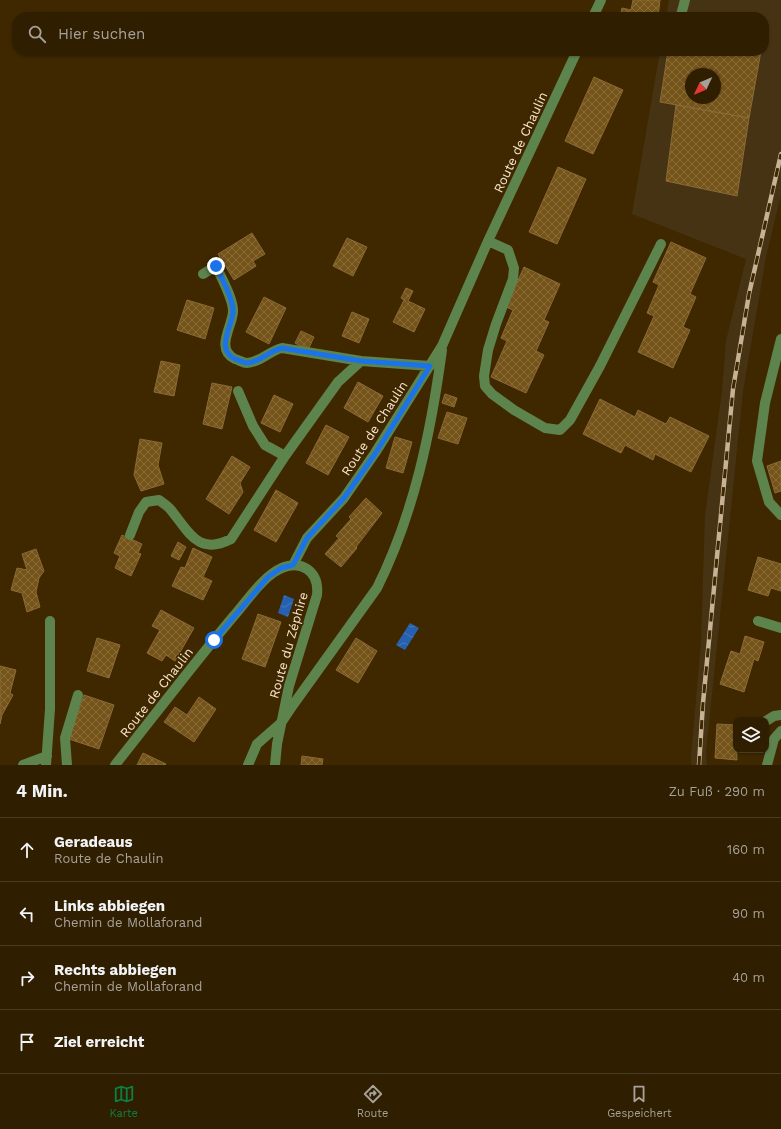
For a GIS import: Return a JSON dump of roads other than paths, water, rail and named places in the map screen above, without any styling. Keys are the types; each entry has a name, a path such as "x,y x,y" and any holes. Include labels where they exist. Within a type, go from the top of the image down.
{"street":[{"path":"595,12 601,0"},
{"path":"682,12 685,0"},
{"name":"Route de Chaulin","path":"115,765 214,640 268,577 281,568 293,565 307,538 344,498 375,454 442,346 488,241 575,56"},
{"path":"488,241 508,250 514,268 513,278 488,350 484,376 485,386 492,394 514,410 545,428 560,430 570,420 600,366 661,244"},
{"path":"203,274 216,266 230,298 233,311 225,337 225,347 231,357 245,363 258,361 272,350 282,348 361,361 430,366"},
{"path":"781,339 765,403 757,461 769,502 781,515"},
{"path":"248,765 257,744 280,723 377,588 388,566 416,488 429,434 442,346"},
{"path":"130,535 139,512 146,502 159,500 171,509 184,530 198,543 220,545 230,539 285,456 338,382 361,361"},
{"path":"238,391 253,426 265,445 285,456"},
{"name":"Route du Zéphire","path":"275,765 280,723 288,686 309,626 318,589 317,583 311,572 300,566 293,565"},
{"path":"23,765 46,761 50,709 50,621"},
{"path":"758,621 781,628"},
{"path":"67,765 65,738 78,695"},
{"path":"769,720 774,716 781,715"},
{"path":"767,765 774,739 781,731"}],"water":[{"path":"284,595 294,599 288,617 278,613"},
{"path":"410,623 419,628 405,650 396,645"}],"railway":[{"path":"699,765 703,703 733,389 749,294 781,154"}]}
